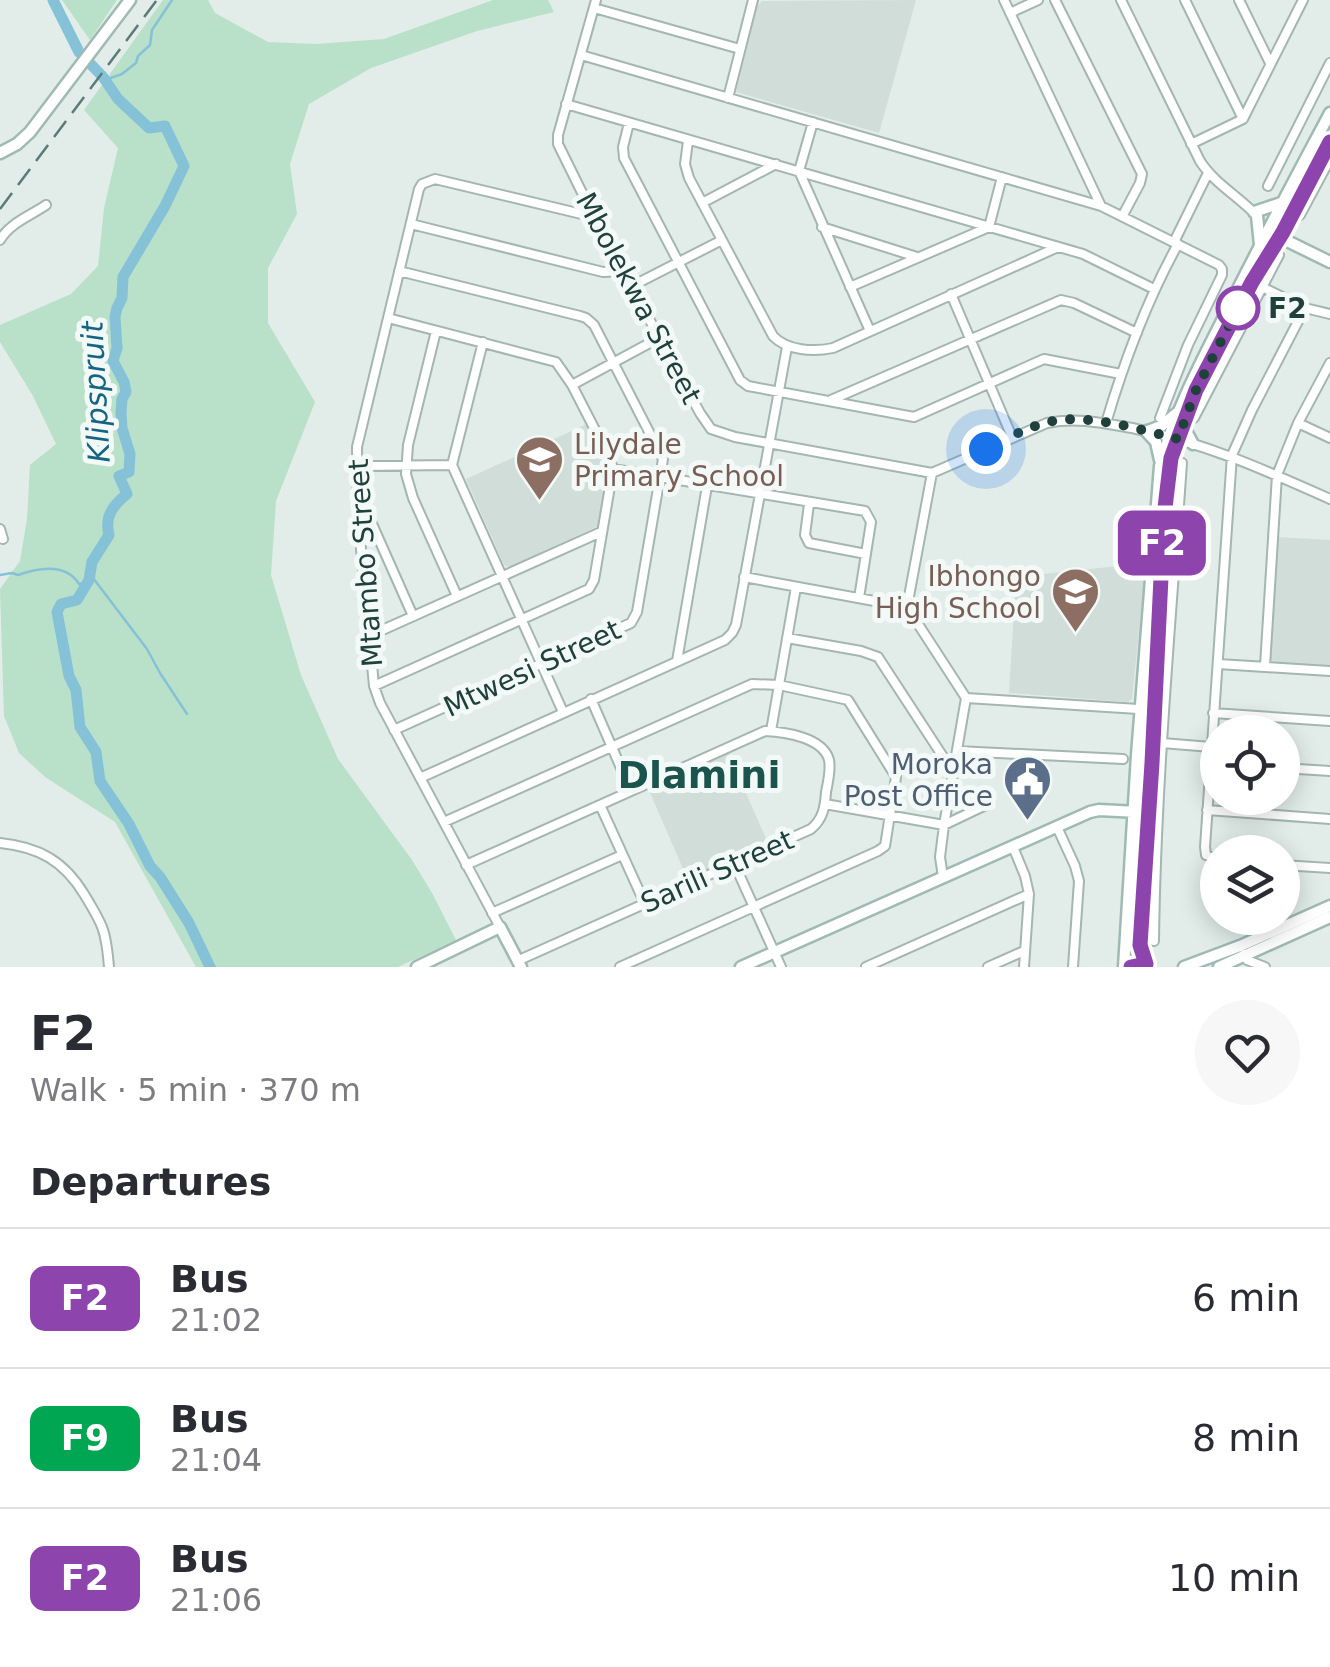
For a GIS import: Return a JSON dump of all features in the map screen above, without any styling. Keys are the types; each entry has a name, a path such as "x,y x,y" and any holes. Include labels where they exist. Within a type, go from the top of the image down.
{"main road":[{"path":"0,152 30,132 130,0"},
{"path":"1186,415 1147,431 1158,448 1160,466 1127,967 1149,966 1140,945 1164,523 1177,460 1183,448 1194,444 1186,431 1186,415 1260,246 1262,221 1283,202 1330,113"},
{"path":"1160,466 1260,269 1288,238 1330,142"},
{"path":"1260,246 1262,221 1283,202"},
{"path":"1262,221 1330,261"},
{"path":"1173,438 1177,460"},
{"path":"741,967 1100,810 1149,813"},
{"path":"1184,967 1244,957 1330,906"},
{"path":"1218,967 1330,917"},
{"path":"417,967 500,927"},
{"name":"Mtambo Street","path":"500,927 519,964"}],"street":[{"path":"728,98 752,0"},
{"path":"1004,0 1101,206"},
{"path":"1010,13 1038,0"},
{"path":"1055,0 1142,174 1123,215"},
{"path":"1120,0 1208,174 1262,221"},
{"path":"1184,0 1242,119"},
{"path":"1238,0 1270,64"},
{"path":"1243,10 1248,0"},
{"path":"1190,144 1242,119 1303,0"},
{"path":"595,4 740,49"},
{"name":"Mbolekwa Street","path":"595,4 558,144 711,429 725,435 932,473"},
{"path":"580,55 1101,206 1219,265 1223,271 1188,345 1160,418"},
{"path":"1268,186 1330,63"},
{"path":"566,104 1083,254 1154,289"},
{"path":"813,122 799,171 870,331"},
{"path":"630,123 624,158 740,380 748,386 914,417 1044,359 1120,374"},
{"path":"688,141 686,170 702,203 774,336 788,346 826,350 1058,247"},
{"path":"1299,210 1330,158"},
{"path":"702,203 776,164"},
{"path":"1106,423 1120,374 1154,289 1208,174"},
{"path":"988,226 1002,177"},
{"name":"Mtambo Street","path":"500,927 374,686 356,486 361,426 422,184 435,179 594,217"},
{"path":"0,240 4,232 46,205"},
{"path":"411,224 603,272 624,271"},
{"path":"850,287 988,226"},
{"path":"822,227 917,257"},
{"path":"632,286 722,240"},
{"path":"1186,415 1280,255"},
{"name":"Mtwesi Street","path":"394,730 622,628 635,618 662,459 614,362 586,318 399,271"},
{"path":"1262,287 1305,308 1330,314"},
{"path":"951,294 1012,436"},
{"path":"830,400 1066,300 1137,334"},
{"path":"1305,308 1232,456 1213,713 1330,721"},
{"path":"374,686 589,589 594,580 613,470 559,365 550,359 388,318"},
{"path":"436,331 408,445 407,480 457,596"},
{"path":"572,384 659,338"},
{"path":"483,342 452,466 562,712"},
{"path":"420,778 732,633 788,346"},
{"path":"1265,666 1277,474 1298,423 1326,382 1330,363"},
{"path":"943,876 940,866 944,824 966,698 907,607 932,473 1012,436 1061,420 1106,423 1194,444 1277,474 1330,499"},
{"path":"1298,423 1330,438"},
{"path":"1154,942 1177,460"},
{"path":"357,466 452,466"},
{"path":"613,470 866,512 871,522 859,598"},
{"path":"677,661 707,486"},
{"path":"359,503 413,616"},
{"path":"810,504 805,535 809,543 866,554"},
{"path":"368,636 602,532"},
{"path":"744,578 907,607"},
{"path":"771,732 796,587"},
{"path":"787,638 878,657 953,772"},
{"path":"1218,664 1330,671"},
{"path":"444,822 752,684 779,685 844,698 851,703 895,774 886,844 878,852 620,967"},
{"path":"966,698 1154,710"},
{"path":"591,699 631,791"},
{"path":"466,865 765,732 814,742 826,752 830,766 825,804 944,824 990,803"},
{"path":"1162,743 1200,746"},
{"path":"957,751 1123,760"},
{"path":"1300,769 1330,771"},
{"name":"Sarili Street","path":"519,964 811,829 820,822 825,804"},
{"path":"600,805 644,904"},
{"path":"1284,815 1330,818"},
{"path":"1058,827 1079,881 1073,967"},
{"path":"0,843 43,854 58,862 79,883 106,933 109,967"},
{"path":"1014,846 1029,894 1024,967"},
{"path":"492,913 622,854"},
{"path":"734,863 781,967"},
{"path":"1300,866 1330,868"},
{"path":"866,967 1029,894"},
{"path":"988,967 1024,951"},
{"path":"1244,957 1265,967"}],"shaded area":[{"path":"916,0 879,133 736,92 757,7 762,1"},
{"name":"Lilydale Primary School","path":"587,424 608,465 598,526 509,567 504,565 466,479"},
{"path":"1278,537 1330,540 1330,668 1274,664 1269,657"},
{"name":"Ibhongo High School","path":"1146,563 1132,699 1128,702 1009,693 1016,577"},
{"path":"728,752 768,843 687,878 648,788"}],"green space":[{"path":"62,0 117,0 90,40"},
{"path":"163,0 208,0 215,13 268,42 316,44 384,39 493,0 548,0 554,12 477,31 371,68 309,104 290,164 297,214 268,268 268,323 315,402 276,501 271,575 301,675 338,759 412,860 456,940 398,967 196,967 115,822 45,777 19,753 4,716 0,589 20,561 30,465 56,444 0,342 0,325 71,294 98,266 104,208 118,148 84,110"}],"waterway":[{"name":"Klipspruit","path":"53,0 79,52 118,99 149,128 165,126 184,166 123,277 122,298 115,317 117,348 113,361 126,392 121,413 130,454 129,472 119,476 127,494 111,512 109,535 92,562 89,580 77,600 61,604 57,612 69,676 76,690 80,727 96,752 100,781 189,923 210,967"},
{"path":"105,80 136,63 150,45 152,30 172,0"},
{"path":"0,575 51,569 67,573 79,584 88,582"},
{"path":"90,574 147,649 187,714"},
{"name":"Klipspruit","path":"208,961 215,967"}],"railway":[{"path":"0,209 157,0"}],"bus line":[{"name":"F2","path":"1131,967 1146,964 1140,945 1164,516 1171,458 1196,390 1330,142"}],"place":[{"name":"F2","path":"1238,308"},
{"name":"Lilydale Primary School","path":"539,502"},
{"name":"Ibhongo High School","path":"1076,634"},
{"name":"Moroka Post Office","path":"1028,822"}],"district":[{"name":"Dlamini","path":"699,775"}],"route":[{"path":"986,449 1061,420 1106,423 1178,439 1196,390 1238,308"}]}
